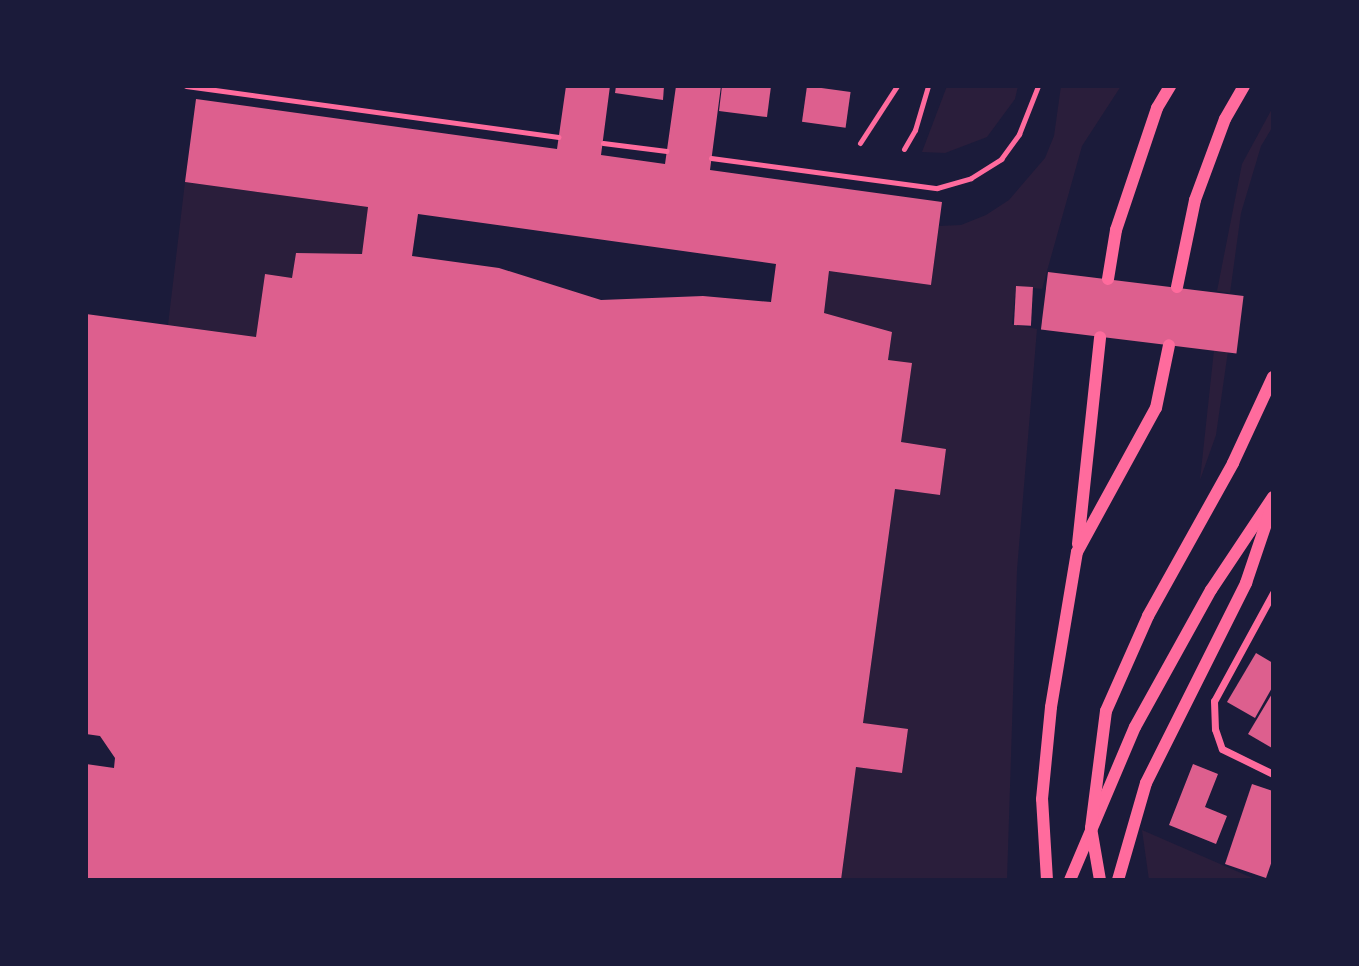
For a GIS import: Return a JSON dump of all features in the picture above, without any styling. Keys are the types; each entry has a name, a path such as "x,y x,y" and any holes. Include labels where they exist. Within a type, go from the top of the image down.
{"street":[{"path":"1108,279 1115,230 1157,108 1170,86"},
{"path":"1177,287 1195,200 1225,119 1244,86"},
{"path":"1047,880 1042,799 1051,707 1077,552 1100,337"},
{"path":"1077,552 1156,408 1169,345"},
{"path":"1100,880 1091,828 1096,765 1116,686 1147,616 1233,463 1273,377"},
{"path":"1070,880 1116,765 1179,646 1273,499"},
{"path":"1118,880 1146,783 1246,583 1273,499"},
{"path":"1273,593 1214,701 1214,729 1222,749 1273,775"}],"lane":[{"path":"186,86 559,137"},
{"path":"860,143 897,86"},
{"path":"904,149 928,86"},
{"path":"711,158 937,188 971,177 1000,159 1019,134 1038,86"},
{"path":"603,143 667,151"}],"shaded area":[{"path":"947,86 1018,86 1015,99 987,137 945,153 922,152"},
{"path":"1061,86 1121,86 1082,146 1042,289 1016,286 1012,324 1037,329 1017,570 1007,880 841,880 856,767 902,773 908,730 863,723 895,489 940,495 946,449 901,442 888,360 892,332 824,313 829,271 931,285 939,226 961,225 986,215 1009,200 1045,158 1054,136"},
{"path":"1273,107 1273,126 1261,146 1241,213 1230,293 1217,291 1242,164"},
{"path":"185,182 368,207 362,254 296,253 292,278 265,274 256,337 168,325"},
{"path":"1214,350 1228,351 1216,435 1200,480"},
{"path":"1142,830 1257,880 1149,880"}],"building":[{"path":"566,86 610,86 601,155 665,164 676,86 721,86 710,170 942,202 931,285 829,271 824,313 892,332 888,360 912,363 901,442 946,449 940,495 895,489 863,723 908,729 902,773 856,767 841,880 86,880 86,764 114,768 115,758 100,736 86,734 86,314 256,337 265,274 292,278 296,253 362,254 368,207 185,182 196,99 557,149","holes":["418,214 776,264 771,302 703,296 601,300 499,268 412,256"]},
{"path":"616,86 664,86 663,100 615,93"},
{"path":"722,86 771,86 767,117 719,111"},
{"path":"807,86 851,92 846,128 802,122"},
{"path":"1048,272 1244,296 1236,354 1041,330"},
{"path":"1016,286 1033,287 1031,326 1014,325"},
{"path":"1256,653 1273,663 1273,686 1255,718 1227,702"},
{"path":"1273,692 1273,745 1272,748 1248,734"},
{"path":"1193,764 1218,774 1205,807 1227,816 1216,844 1169,825"},
{"path":"1252,784 1273,791 1273,858 1266,878 1225,864"}]}
